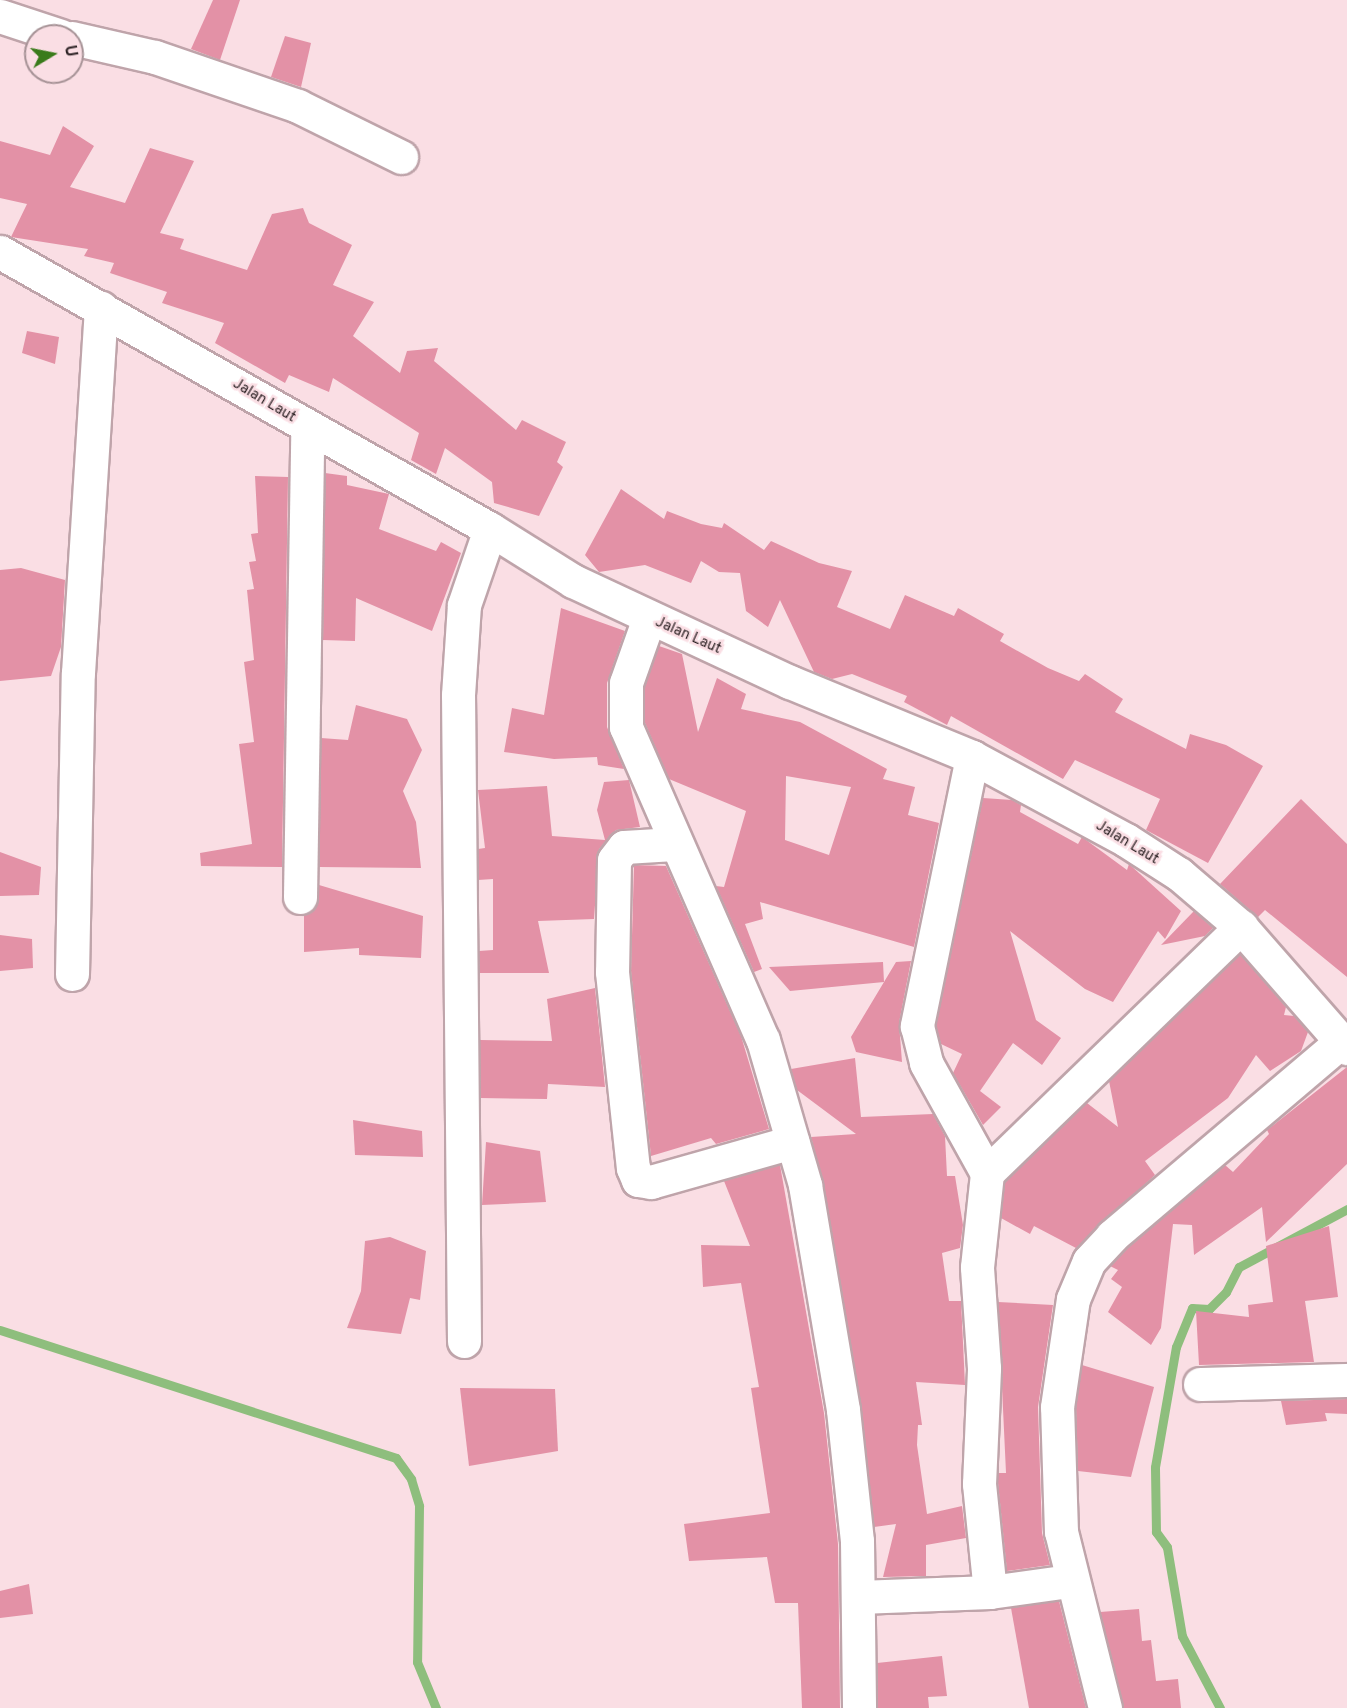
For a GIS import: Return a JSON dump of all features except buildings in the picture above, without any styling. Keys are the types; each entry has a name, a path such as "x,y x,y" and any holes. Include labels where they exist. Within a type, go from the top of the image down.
{"street":[{"path":"0,16 24,24"},
{"path":"84,42 155,57 298,106 401,158"},
{"name":"Jalan Laut","path":"0,252 490,529 573,581 649,618 972,757 1126,840 1179,874 1241,927 1344,1044"},
{"path":"72,974 78,673 101,308"},
{"path":"300,897 307,427"},
{"path":"464,1341 458,695 464,605 490,529"},
{"path":"649,618 629,669 623,707 629,737 674,844 763,1040 805,1185 843,1410 859,1597 859,1708"},
{"path":"972,757 918,1026 926,1063 987,1173"},
{"path":"674,844 624,848 614,860 612,972 633,1168 638,1180 651,1182 792,1142"},
{"path":"990,1592 979,1484 984,1368 977,1267 977,1226 987,1173 1241,927"},
{"path":"1105,1708 1070,1581 1057,1472 1057,1407 1073,1299 1089,1261 1344,1044"},
{"path":"1200,1384 1347,1380"},
{"path":"859,1597 990,1592 1070,1581"}],"waterway":[{"path":"1220,1708 1182,1636 1167,1547 1156,1532 1155,1467 1176,1347 1192,1308 1209,1309 1226,1292 1239,1267 1347,1209"},
{"path":"0,1330 396,1458 411,1479 419,1506 417,1662 436,1708"}]}
